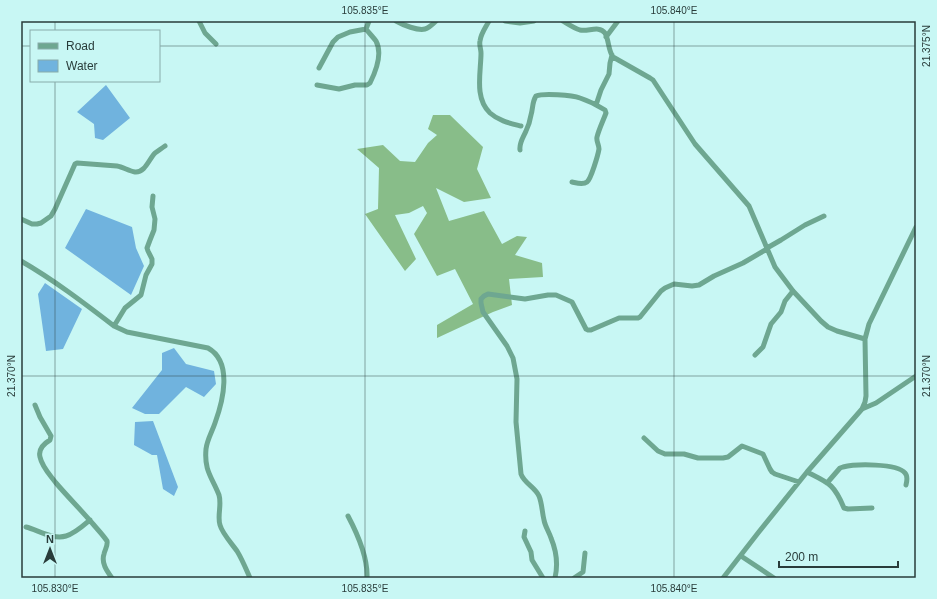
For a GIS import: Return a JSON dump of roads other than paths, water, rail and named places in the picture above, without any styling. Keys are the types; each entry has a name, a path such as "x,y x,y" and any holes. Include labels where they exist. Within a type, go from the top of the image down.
{"street":[{"path":"199,21 205,33 216,44"},
{"path":"366,29 369,21"},
{"path":"396,21 404,25 422,29 428,27 436,21"},
{"path":"489,21 480,40 481,53 479,88 482,102 488,112 500,121 521,126"},
{"path":"504,21 516,23 534,21"},
{"path":"563,21 570,23 580,30 600,29 605,34 612,55 609,74 596,105"},
{"path":"606,37 618,21"},
{"path":"319,68 333,42 338,37 350,32 366,29"},
{"path":"317,85 340,89 355,85 367,85 370,83 378,66 378,53 376,42 366,29"},
{"path":"612,55 650,78 656,84 695,144 749,206 778,272 793,291 828,327 865,339"},
{"path":"520,150 522,139 536,96 544,94 576,96 605,110 606,111 597,136 599,148 597,157 590,177 587,182 580,184 572,182"},
{"path":"21,219 32,224 37,224 51,216 56,209 74,164 117,166 135,172 140,171 146,166 155,154 165,146"},
{"path":"114,326 125,308 141,295 146,275 152,264 152,259 147,248 154,230 155,218 152,207 153,196"},
{"path":"555,578 556,556 544,521 540,500 536,492 523,480 521,474 516,422 517,384 513,358 507,346 483,312 481,299 488,294 525,299 556,295 572,302 586,329 591,330 619,318 638,318 665,288 674,284 692,286 699,285 714,276 743,263 805,225 824,216"},
{"path":"723,578 807,472 862,409 866,396 865,339 869,324 916,227"},
{"path":"21,261 68,291 114,326 127,332 208,348 218,357 223,373 223,395 215,425 207,443 206,460 208,474 219,497 219,520 221,528 239,554 250,578"},
{"path":"755,355 763,348 770,324 781,312 785,301 793,291"},
{"path":"862,409 876,403 916,376"},
{"path":"866,396 876,403"},
{"path":"35,405 51,436 50,440 44,444 39,456 46,470 107,541 107,548 103,559 112,578"},
{"path":"644,438 658,451 665,454 684,454 698,458 728,457 742,446 763,454 772,472 775,474 799,482"},
{"path":"827,483 840,468 874,465 900,469 905,472 907,475 906,485"},
{"path":"807,472 833,488 838,494 844,508 872,508"},
{"path":"348,516 361,546 367,570 367,578"},
{"path":"26,527 49,535 62,537 68,536 90,520"},
{"path":"525,531 524,537 531,552 532,560 543,578"},
{"path":"574,578 583,572 585,553"},
{"path":"741,556 774,578"}],"water":[{"path":"106,85 130,118 103,140 95,138 94,124 77,112"},
{"path":"86,209 132,227 136,248 144,266 131,295 65,248"},
{"path":"45,283 82,309 63,349 46,351 38,294"},
{"path":"174,348 186,364 214,371 216,384 204,397 186,387 159,414 145,414 132,408 162,370 162,353"},
{"path":"153,421 178,487 174,496 163,489 157,455 152,455 134,445 135,422"}]}
